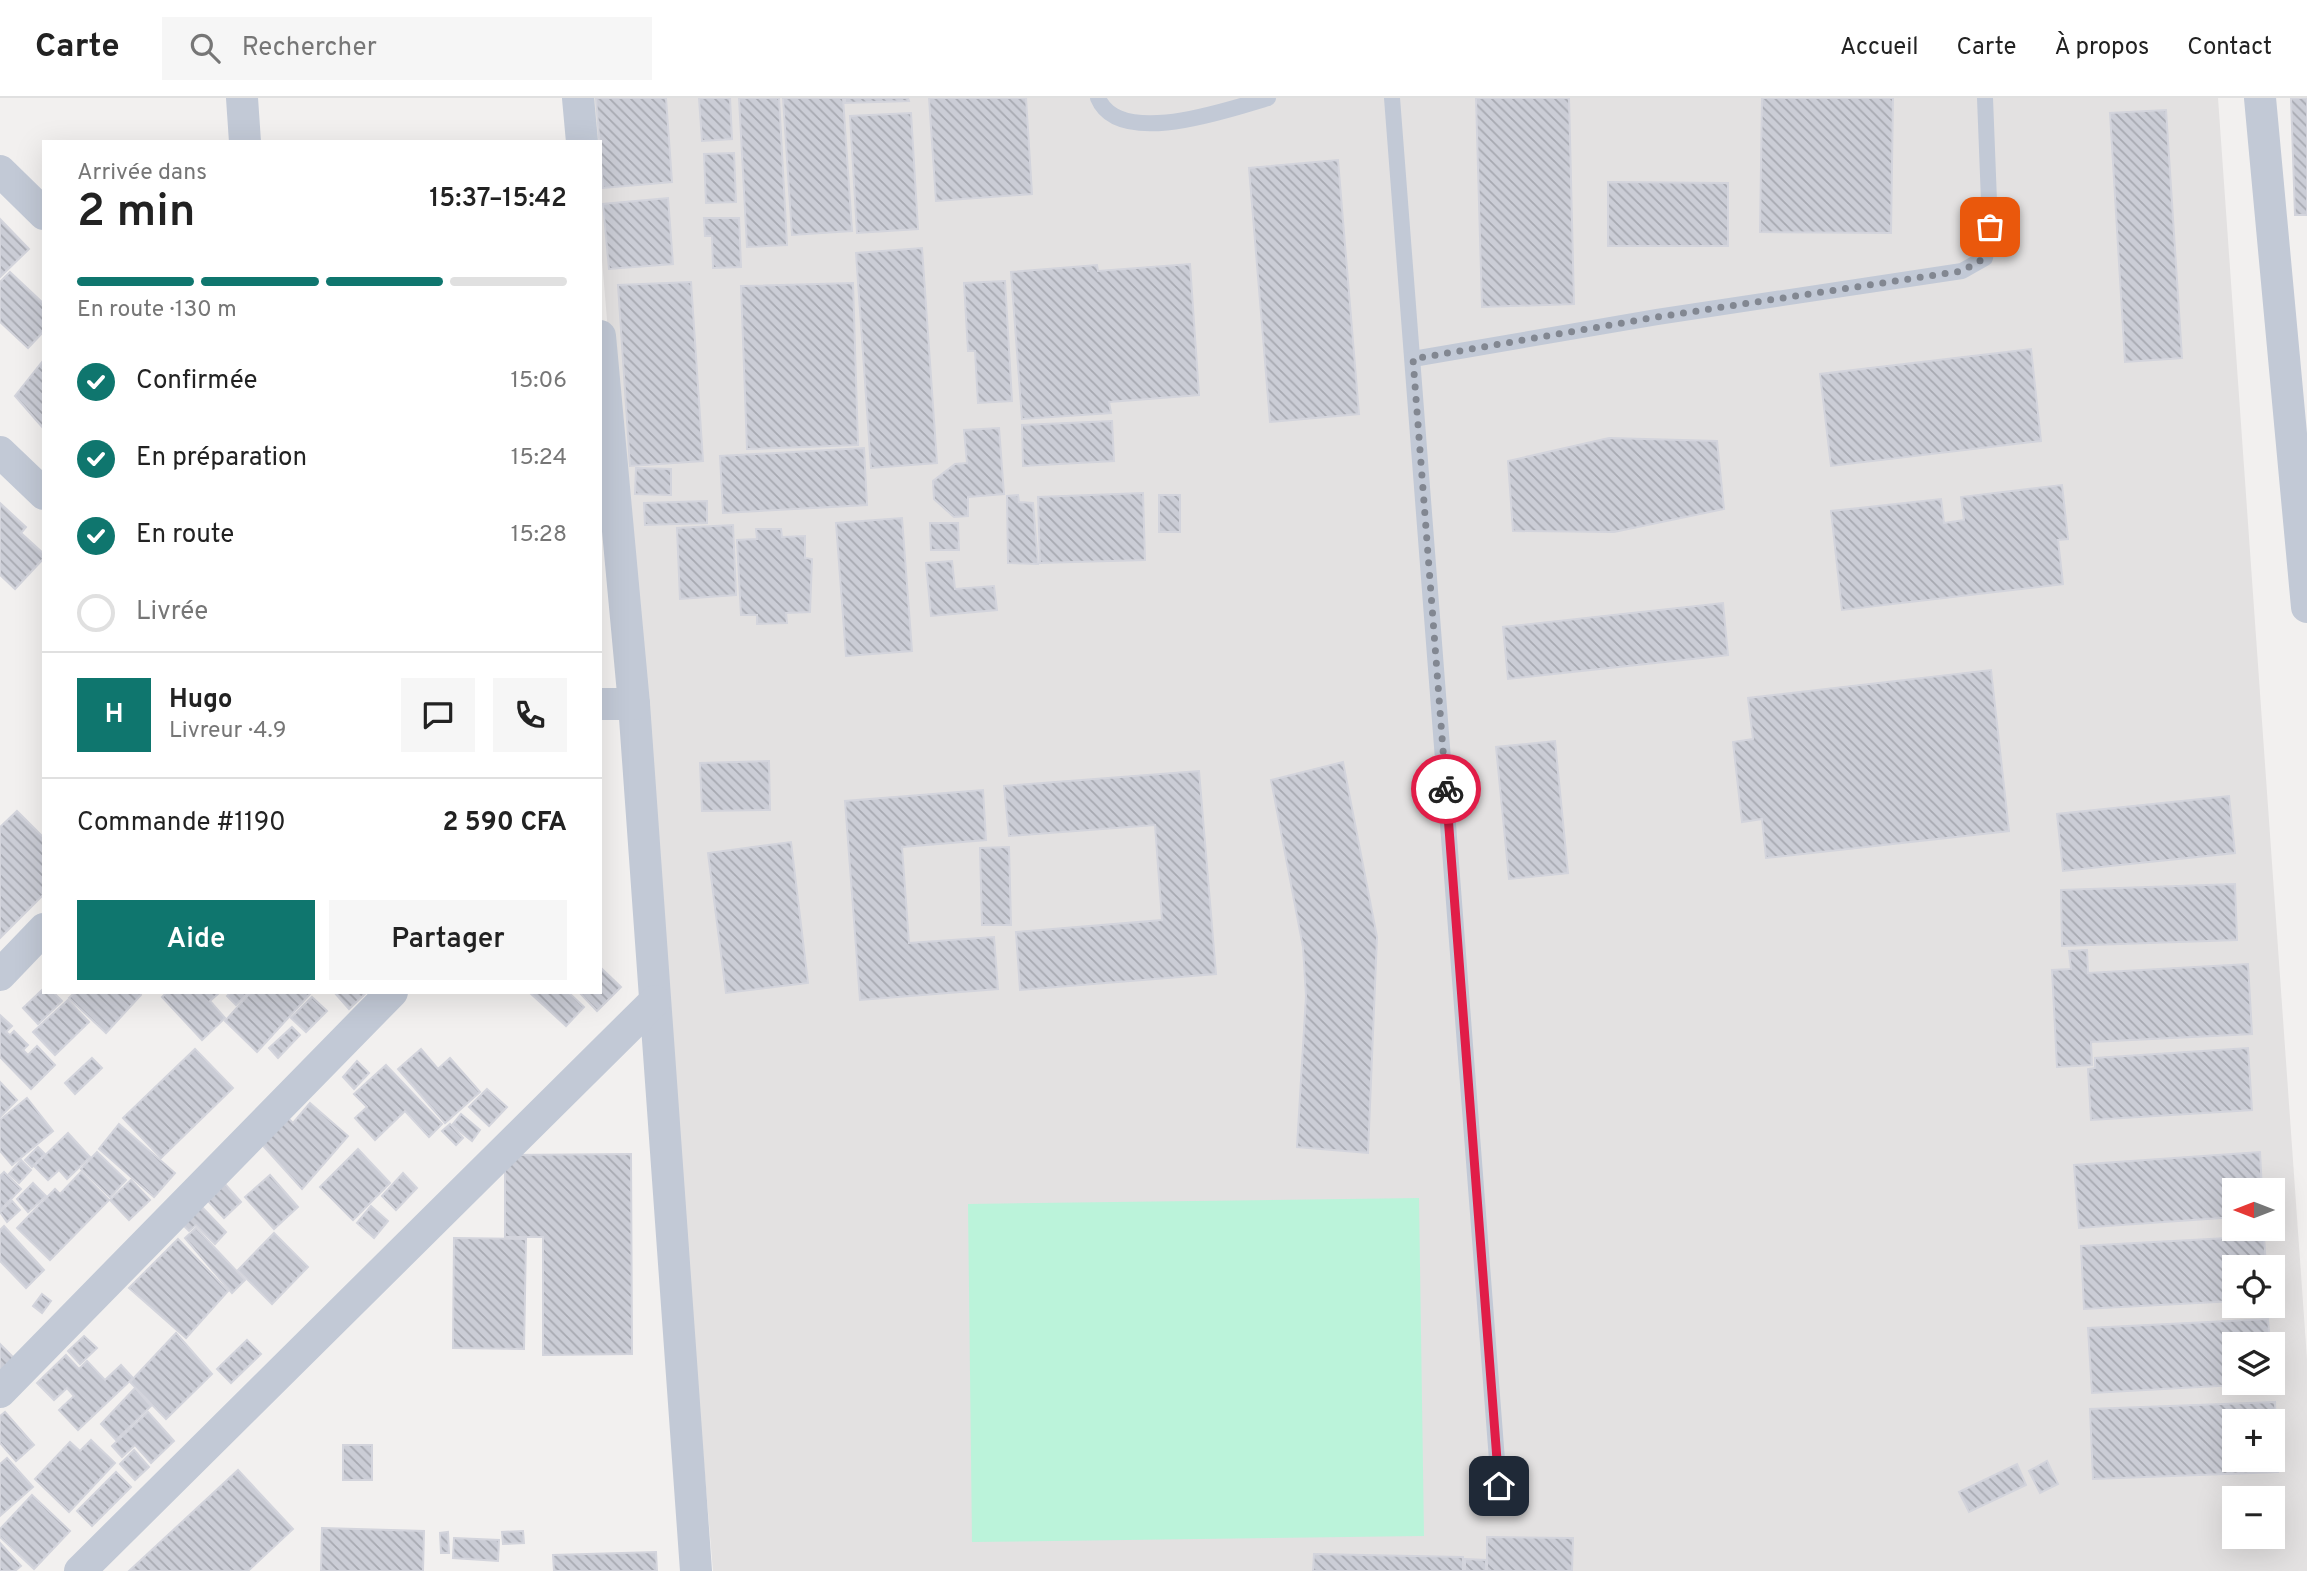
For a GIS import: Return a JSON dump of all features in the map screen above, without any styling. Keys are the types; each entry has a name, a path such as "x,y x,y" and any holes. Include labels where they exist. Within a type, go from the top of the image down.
{"street":[{"path":"242,98 246,140"},
{"path":"578,98 582,140"},
{"path":"2260,98 2297,394 2307,607"},
{"path":"0,171 42,212"},
{"path":"602,358 634,704 696,1571"},
{"path":"0,452 42,492"},
{"path":"602,704 634,704"},
{"path":"0,975 42,931"},
{"path":"0,1392 390,994"},
{"path":"80,1571 655,1002"}],"lane":[{"path":"1098,98 1102,107 1124,121 1164,123 1206,116 1268,98"},
{"path":"1392,98 1499,1486"},
{"path":"1413,359 1657,317 1962,271 1985,258 1990,227 1985,98"}],"shaded area":[{"path":"589,98 2218,98 2307,1359 2307,1571 713,1571 602,261 602,140 592,140"}],"green space":[{"path":"1419,1198 1424,1536 972,1542 968,1204"}],"building":[{"path":"596,98 666,98 672,182 603,188 602,140 599,140"},
{"path":"699,98 730,98 732,139 702,141"},
{"path":"739,98 779,98 787,245 747,247"},
{"path":"783,98 843,98 852,231 792,235"},
{"path":"845,98 908,98 909,101 845,103"},
{"path":"929,98 1026,98 1032,194 936,201"},
{"path":"1476,98 1569,98 1574,304 1482,307"},
{"path":"1762,98 1893,98 1891,233 1760,232"},
{"path":"2291,98 2307,98 2307,215 2295,215"},
{"path":"2166,110 2182,358 2125,362 2110,113"},
{"path":"911,113 918,229 857,233 850,116"},
{"path":"734,153 736,202 706,203 704,154"},
{"path":"1338,160 1359,414 1270,422 1249,168"},
{"path":"1608,182 1728,183 1728,246 1608,246"},
{"path":"668,198 673,264 609,269 603,204"},
{"path":"704,218 739,218 741,267 713,268 712,236 705,236"},
{"path":"0,219 29,249 0,277"},
{"path":"922,248 937,463 871,468 856,253"},
{"path":"1190,264 1199,395 1109,402 1111,413 1022,419 1011,272 1097,265 1098,271"},
{"path":"10,272 42,302 42,333 28,348 0,322 0,282"},
{"path":"1005,281 1012,401 978,403 975,351 968,351 964,283"},
{"path":"691,282 703,461 630,466 618,285"},
{"path":"853,283 858,445 747,449 741,286"},
{"path":"2031,349 2041,441 1831,466 1820,374"},
{"path":"42,362 42,427 15,396"},
{"path":"1112,421 1114,461 1023,466 1022,425"},
{"path":"999,428 1004,494 968,497 968,516 954,517 934,499 933,481 955,464 967,463 964,430"},
{"path":"1609,438 1717,441 1724,509 1614,532 1513,531 1508,461"},
{"path":"864,448 867,505 723,513 720,456"},
{"path":"636,468 671,469 671,495 635,494"},
{"path":"2062,485 2068,539 2058,540 2063,584 1842,610 1831,511 1941,499 1944,523 1964,520 1961,497"},
{"path":"1143,493 1145,560 1040,563 1038,497"},
{"path":"1018,495 1019,502 1033,503 1038,564 1008,563 1007,496"},
{"path":"1159,495 1180,495 1180,532 1159,532"},
{"path":"707,501 707,523 645,525 644,503"},
{"path":"0,503 26,527 21,533 42,552 42,560 15,589 0,575"},
{"path":"902,518 912,651 846,656 836,523"},
{"path":"930,523 958,523 959,550 931,550"},
{"path":"733,525 736,595 680,599 677,528"},
{"path":"756,529 781,529 782,537 805,536 805,558 812,559 810,612 786,613 787,623 757,624 757,615 741,615 737,540 757,539"},
{"path":"952,561 955,589 994,586 997,610 931,616 926,563"},
{"path":"1723,603 1728,655 1508,679 1503,627"},
{"path":"1991,670 2009,831 1766,858 1762,819 1742,822 1733,742 1753,739 1748,698"},
{"path":"1555,741 1568,873 1509,879 1496,747"},
{"path":"769,761 770,810 702,811 700,763"},
{"path":"1343,762 1377,937 1368,1153 1297,1147 1306,996 1303,947 1271,780"},
{"path":"1199,771 1216,974 1020,990 1016,932 1162,920 1155,825 1009,836 1004,786"},
{"path":"983,790 986,840 902,847 909,943 994,937 998,989 860,1000 845,801"},
{"path":"2229,796 2235,853 2063,871 2057,814"},
{"path":"17,811 42,836 42,896 0,938 0,827"},
{"path":"791,842 808,983 726,993 708,853"},
{"path":"1009,847 1011,925 982,925 980,848"},
{"path":"2235,884 2237,940 2062,946 2061,890"},
{"path":"2087,950 2088,973 2248,964 2252,1034 2091,1042 2092,1065 2057,1067 2052,970 2071,969 2069,951"},
{"path":"602,969 621,987 597,1011 581,994 602,994"},
{"path":"42,990 42,994 55,994 62,1001 38,1024 23,1008"},
{"path":"73,994 141,995 106,1033 69,998"},
{"path":"165,994 218,994 210,1001 225,1018 202,1040 162,997"},
{"path":"229,994 247,994 236,1005 227,996"},
{"path":"249,994 310,994 257,1052 225,1021"},
{"path":"336,994 365,994 349,1009"},
{"path":"531,994 570,994 584,1007 566,1026"},
{"path":"312,997 327,1011 306,1032 291,1018"},
{"path":"68,1000 89,1022 55,1055 33,1032"},
{"path":"0,1015 12,1026 6,1032 10,1035 14,1031 28,1045 23,1050 28,1055 37,1046 55,1065 31,1089 0,1057"},
{"path":"292,1027 300,1035 278,1058 269,1048"},
{"path":"2248,1048 2252,1110 2091,1120 2088,1069 2095,1068 2095,1058"},
{"path":"195,1049 233,1088 161,1158 123,1118"},
{"path":"421,1049 438,1069 450,1058 480,1092 445,1123 398,1069"},
{"path":"92,1058 102,1068 75,1094 65,1083"},
{"path":"357,1061 369,1073 354,1089 343,1077"},
{"path":"386,1065 442,1124 429,1137 405,1111 375,1140 355,1118 367,1107 354,1094"},
{"path":"0,1082 17,1100 0,1117"},
{"path":"487,1089 507,1107 489,1126 469,1107"},
{"path":"27,1098 53,1131 12,1165 0,1151 0,1120"},
{"path":"310,1103 348,1136 302,1189 256,1138 280,1110 293,1123"},
{"path":"461,1114 480,1130 472,1141 452,1125"},
{"path":"119,1124 175,1173 154,1197 99,1149"},
{"path":"450,1124 463,1138 456,1145 442,1131"},
{"path":"68,1133 90,1157 67,1179 59,1170 48,1180 34,1166"},
{"path":"38,1147 45,1154 32,1167 25,1160"},
{"path":"358,1149 390,1183 353,1220 320,1187"},
{"path":"97,1152 126,1180 110,1197 81,1169"},
{"path":"2260,1152 2261,1178 2222,1178 2222,1218 2079,1228 2074,1165"},
{"path":"631,1154 632,1354 543,1355 543,1237 505,1237 505,1155"},
{"path":"21,1160 31,1170 19,1183 9,1174"},
{"path":"4,1172 21,1189 0,1210 0,1176"},
{"path":"81,1172 109,1200 50,1260 17,1228 55,1189 60,1194"},
{"path":"403,1173 417,1188 396,1210 382,1196"},
{"path":"270,1175 298,1207 274,1229 245,1197"},
{"path":"131,1180 150,1200 129,1220 110,1200"},
{"path":"33,1183 46,1196 28,1212 17,1199"},
{"path":"225,1184 241,1202 224,1218 208,1201"},
{"path":"12,1201 20,1210 7,1222 0,1212"},
{"path":"199,1204 226,1232 215,1244 196,1225 189,1231 180,1222"},
{"path":"371,1206 388,1221 374,1238 357,1223"},
{"path":"4,1226 44,1270 26,1288 0,1261 0,1230"},
{"path":"196,1228 245,1280 232,1293 185,1238"},
{"path":"274,1233 308,1267 272,1304 238,1270"},
{"path":"454,1238 526,1239 524,1349 453,1348"},
{"path":"2222,1238 2222,1241 2264,1241 2265,1255 2222,1255 2222,1302 2084,1309 2081,1246"},
{"path":"178,1239 228,1291 186,1338 129,1288"},
{"path":"42,1294 51,1301 42,1313 33,1306"},
{"path":"2268,1319 2269,1332 2222,1332 2222,1386 2092,1393 2088,1328"},
{"path":"176,1333 212,1374 166,1419 130,1382"},
{"path":"84,1336 97,1348 80,1364 68,1351"},
{"path":"247,1340 261,1354 231,1383 217,1369"},
{"path":"0,1344 15,1359 0,1373"},
{"path":"66,1355 79,1369 87,1361 105,1380 121,1365 133,1378 78,1430 59,1410 74,1396 67,1388 54,1400 37,1383"},
{"path":"135,1388 151,1406 116,1440 101,1424"},
{"path":"2275,1402 2275,1409 2222,1409 2222,1472 2278,1472 2093,1479 2090,1409"},
{"path":"5,1412 34,1445 16,1461 0,1443 0,1416"},
{"path":"148,1412 174,1441 151,1463 135,1445 122,1457 112,1446"},
{"path":"91,1440 115,1463 69,1512 35,1479 70,1442 80,1451"},
{"path":"343,1445 372,1445 372,1480 343,1480"},
{"path":"134,1450 149,1467 135,1480 120,1464"},
{"path":"7,1458 33,1487 0,1516 0,1464"},
{"path":"2047,1461 2058,1484 2040,1493 2029,1471"},
{"path":"2017,1464 2026,1485 1969,1512 1959,1492"},
{"path":"238,1470 293,1529 248,1571 129,1571"},
{"path":"116,1472 131,1487 92,1526 77,1511"},
{"path":"32,1495 70,1531 34,1569 0,1537 0,1529"},
{"path":"322,1528 424,1531 423,1571 321,1571"},
{"path":"523,1531 524,1543 503,1544 502,1532"},
{"path":"448,1532 449,1553 441,1553 440,1533"},
{"path":"1487,1537 1573,1538 1572,1571 1487,1571"},
{"path":"454,1538 499,1540 498,1561 453,1558"},
{"path":"0,1543 21,1566 15,1571 0,1571"},
{"path":"656,1552 657,1571 554,1571 553,1555"},
{"path":"1314,1554 1463,1557 1463,1571 1313,1571"},
{"path":"1465,1559 1486,1560 1486,1571 1465,1571"}],"way so far":[{"path":"1446,789 1413,359 1657,317 1962,271 1985,258 1990,227"}],"route":[{"path":"1446,789 1499,1486"}]}
